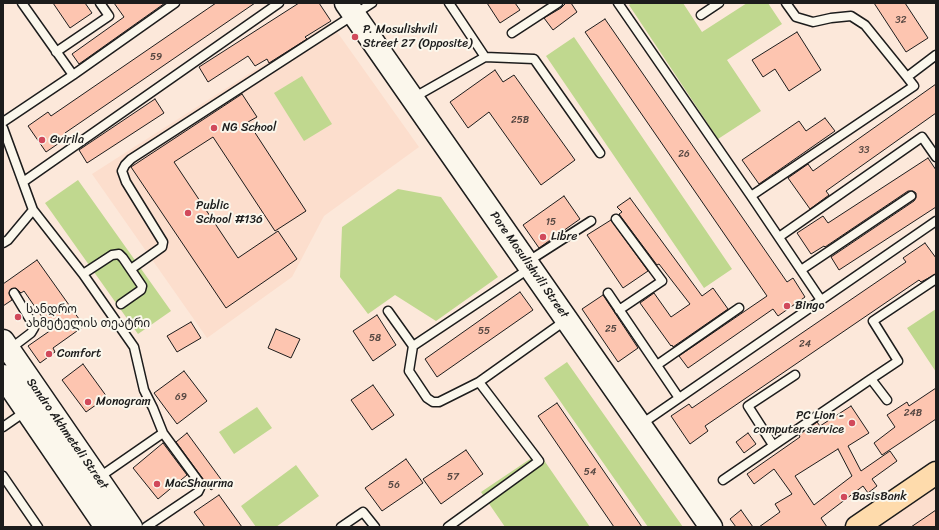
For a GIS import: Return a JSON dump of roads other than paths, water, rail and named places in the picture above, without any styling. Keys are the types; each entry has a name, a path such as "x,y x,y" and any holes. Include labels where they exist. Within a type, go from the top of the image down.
{"main road":[{"path":"857,527 936,473"}],"street":[{"name":"Pore Mosulishvili Street","path":"358,7 413,98 711,527"},
{"name":"Sandro Akhmeteli Street","path":"6,345 106,527"},
{"name":"Sandro Akhmeteli Street","path":"3,376 27,411 54,433 97,478 131,527"}],"lane":[{"path":"22,3 73,75"},
{"path":"56,52 109,16 100,3"},
{"path":"3,122 73,75 174,3"},
{"path":"23,182 279,3"},
{"path":"449,3 485,56"},
{"path":"512,33 558,3"},
{"path":"618,3 821,300"},
{"path":"701,15 719,3"},
{"path":"751,196 914,86 865,25 851,16 813,22 796,17 786,3"},
{"path":"131,268 162,247 163,242 126,182 122,171 125,165 137,155 358,7"},
{"path":"906,76 936,55"},
{"path":"413,98 485,56 534,59 600,152"},
{"path":"3,128 33,210 82,274 134,347 144,390 163,433 199,482 200,488 194,495 146,527"},
{"path":"779,237 922,137 936,157"},
{"path":"801,270 911,196"},
{"path":"3,243 8,240 33,210"},
{"path":"616,219 662,281 620,310"},
{"path":"413,346 591,221"},
{"path":"640,425 936,221"},
{"path":"82,274 112,255 118,254 131,268 142,286 141,290 121,304"},
{"path":"723,480 898,361 873,321 936,279"},
{"path":"6,345 32,333 34,328 14,293"},
{"path":"608,293 679,398"},
{"path":"657,365 739,308"},
{"path":"388,311 413,346 409,371 427,398 433,402 439,402 479,382 566,319"},
{"path":"773,445 748,406 795,375"},
{"path":"871,379 887,400"},
{"path":"448,527 539,461 479,382"},
{"path":"3,427 27,411"},
{"path":"97,478 163,433"},
{"path":"3,476 34,525"},
{"path":"341,527 363,512 375,527"}],"place":[{"name":"P. Mosulishvili Street 27 (Opposite)","path":"355,37"},
{"name":"NG School","path":"214,128"},
{"name":"Gvirila","path":"42,140"},
{"name":"Public School #136","path":"188,213"},
{"name":"Libre","path":"543,237"},
{"name":"Bingo","path":"787,306"},
{"name":"სანდრო ახმეტელის თეატრი","path":"18,317"},
{"name":"Comfort","path":"49,354"},
{"name":"Monogram","path":"88,402"},
{"name":"PC Lion - computer service","path":"852,423"},
{"name":"MacShaurma","path":"157,484"},
{"name":"BasisBank","path":"844,497"}]}
